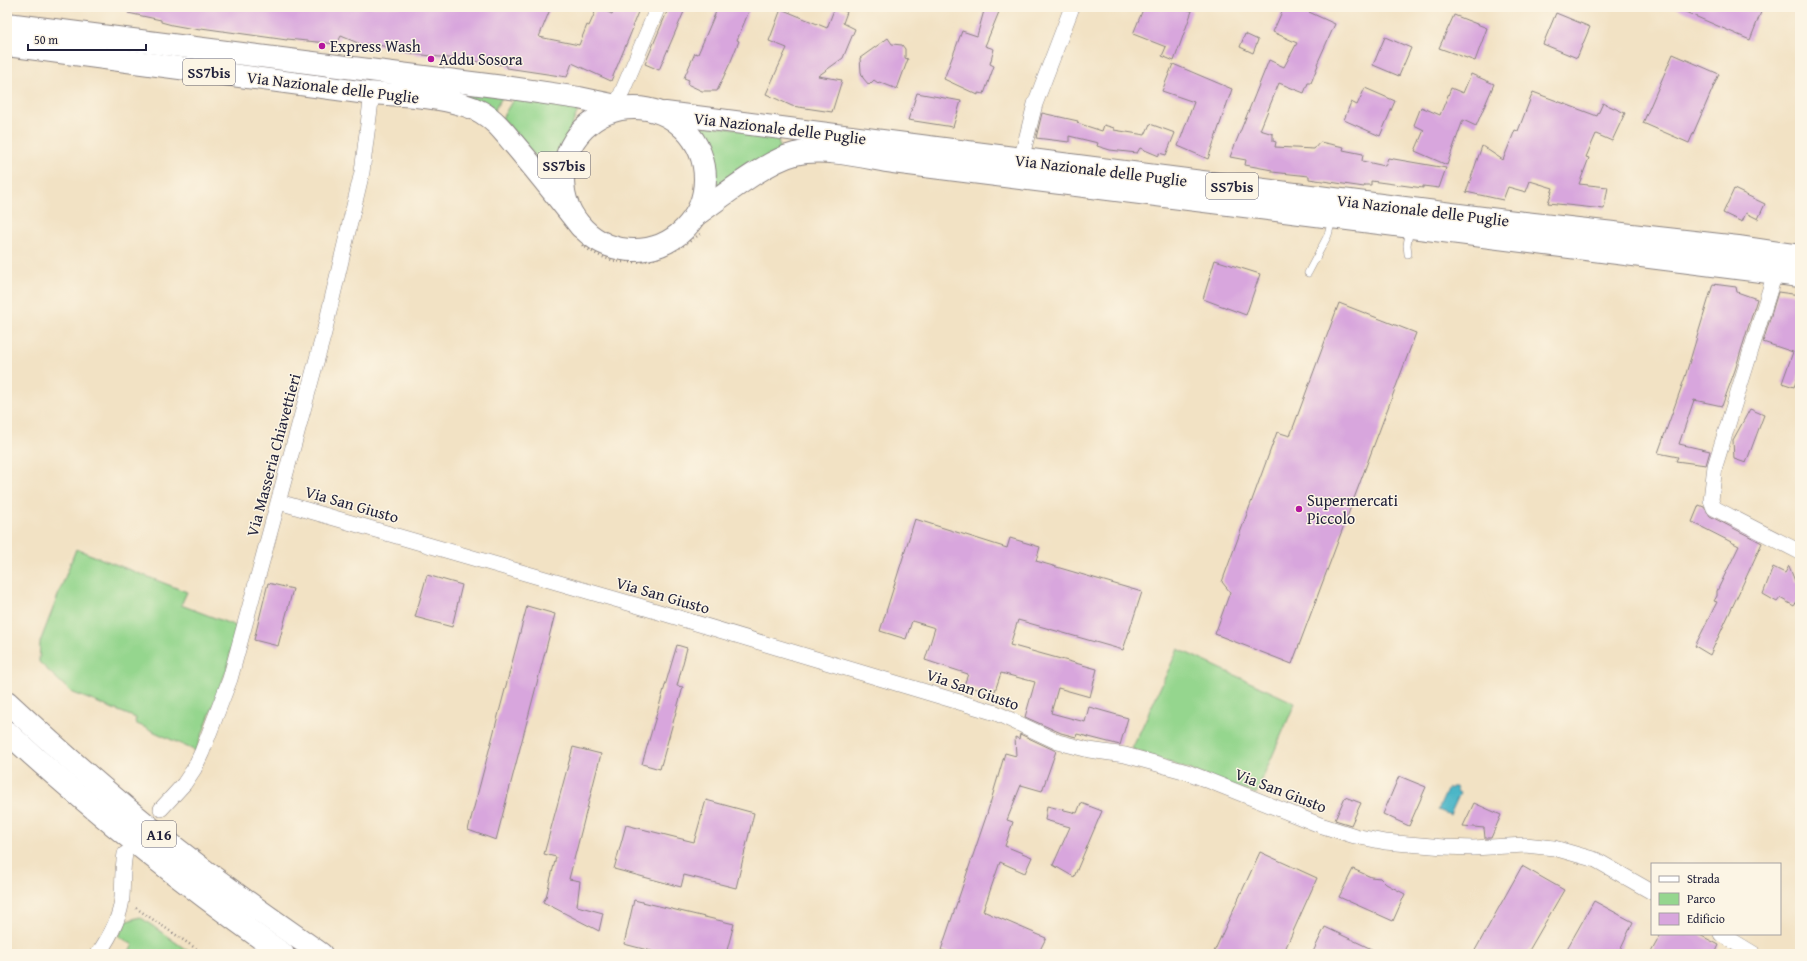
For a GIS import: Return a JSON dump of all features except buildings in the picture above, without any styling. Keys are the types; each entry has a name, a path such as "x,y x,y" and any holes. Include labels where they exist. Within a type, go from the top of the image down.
{"main road":[{"name":"Via Nazionale delle Puglie","path":"7,24 511,88 618,106 643,106 665,113 1020,160 1491,219 1738,247 1800,256"},
{"name":"Via Nazionale delle Puglie","path":"7,45 367,93 412,96 462,104 480,112 492,120 518,149 580,235 620,250 642,251 664,245 682,232 699,223 765,167 795,154 828,152 893,162 1334,216 1800,276"},
{"name":"Via Nazionale delle Puglie","path":"580,235 569,210 563,189 563,167 570,146 583,129 600,116 618,106"},
{"name":"Via Nazionale delle Puglie","path":"665,113 684,128 698,147 705,169 704,193 699,223"},
{"name":"A16","path":"7,702 60,750 190,860 321,954"},
{"name":"A16","path":"7,732 57,777 176,876 283,954"}],"street":[{"path":"618,106 658,7"},
{"path":"1020,160 1035,104 1072,7"},
{"name":"Via Masseria Chiavettieri","path":"161,809 194,769 218,712 230,678 324,333 362,172 371,101 367,93"},
{"path":"1775,273 1715,466 1711,500 1714,508 1800,552"},
{"name":"Via San Giusto","path":"279,502 639,606 996,713 1058,742 1089,750 1125,756 1187,772 1320,825 1355,836 1385,842 1444,847 1473,848 1525,845 1554,848 1596,860 1651,891"},
{"path":"98,954 118,918 122,898 122,868 125,854"},
{"path":"1723,935 1754,954"}],"lane":[{"path":"1308,273 1328,235 1334,216"},
{"path":"1408,254 1407,245 1410,226"}],"path":[{"path":"580,235 588,250 605,258 617,261 640,262 663,257 676,251 699,223"},
{"path":"122,898 204,954"}],"green space":[{"path":"421,87 503,96 493,112"},
{"path":"514,98 579,108 560,154 555,179 502,118"},
{"path":"690,124 776,132 781,151 710,198 712,178 709,159 706,150"},
{"path":"76,549 187,592 181,605 236,626 227,669 196,751 135,723 136,718 71,692 39,662 40,642"},
{"path":"1178,649 1295,703 1256,794 1132,749"},
{"path":"140,917 192,954 127,954 133,945 119,936 127,921"}],"water":[{"path":"1452,787 1456,787 1460,793 1450,815 1438,810 1448,788 1451,789"}],"place":[{"name":"Express Wash","path":"322,46"},
{"name":"Addu Sosora","path":"431,59"},
{"name":"Supermercati Piccolo","path":"1299,509"}]}
